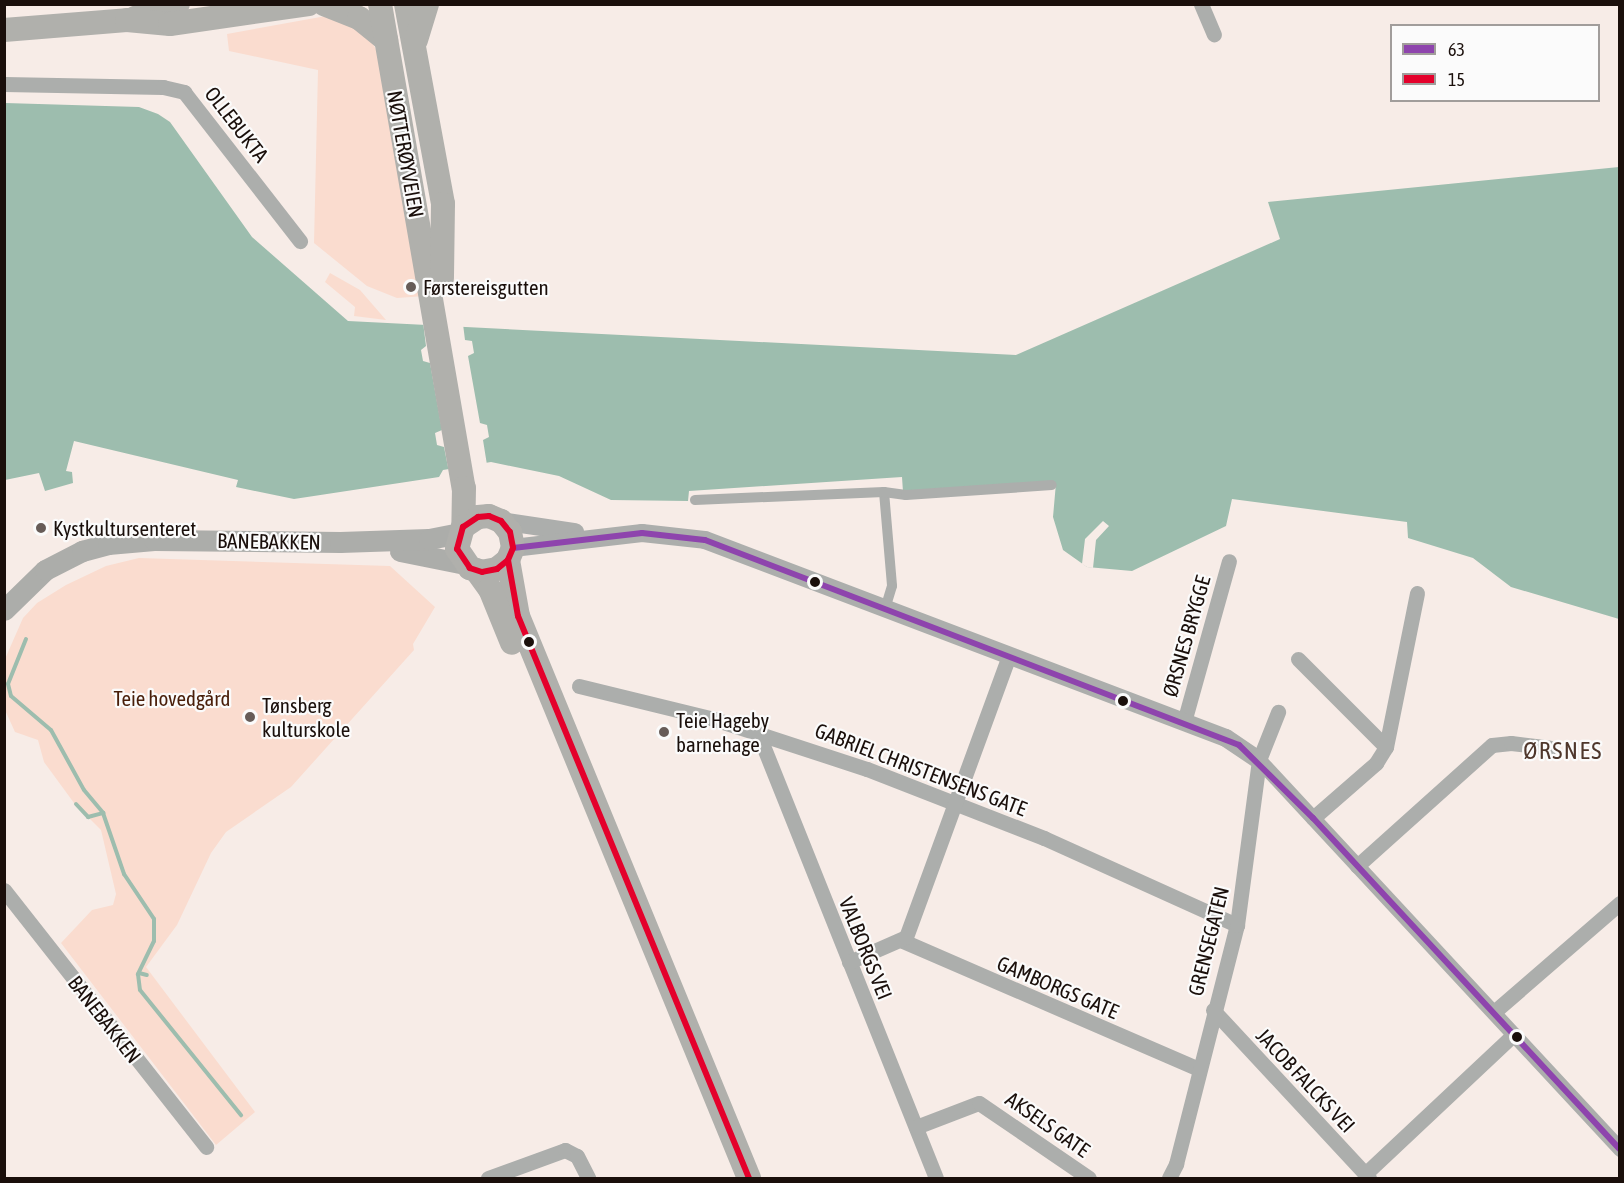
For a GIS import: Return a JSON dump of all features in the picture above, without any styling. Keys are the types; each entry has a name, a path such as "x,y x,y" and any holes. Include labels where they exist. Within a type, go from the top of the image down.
{"main road":[{"path":"127,21 178,4"},
{"path":"4,30 127,21 170,24 309,4"},
{"path":"324,4 359,18 386,40"},
{"name":"NØTTERØYVEIEN","path":"380,4 440,294"},
{"name":"NØTTERØYVEIEN","path":"395,4 440,294"},
{"name":"NØTTERØYVEIEN","path":"406,4 416,43 444,212 440,294"},
{"path":"416,43 427,4"},
{"path":"440,294 471,486 457,549 490,589 732,1179"},
{"path":"471,486 510,532 510,554 518,616 749,1179"},
{"path":"461,530 478,517 498,519"},
{"name":"BANEBAKKEN","path":"4,610 45,570 104,544 154,540 340,543 429,539 461,530"},
{"name":"BANEBAKKEN","path":"340,543 427,553 470,567"},
{"path":"470,567 497,569 510,554"}],"street":[{"path":"1201,4 1214,34"},
{"name":"OLLEBUKTA","path":"4,84 163,87 184,92 300,241"},
{"path":"694,500 884,492 906,495 1052,485"},
{"path":"884,492 892,586 885,609"},
{"path":"498,519 601,535"},
{"path":"510,554 601,535 657,532 705,540 1239,745 1259,760 1620,1149"},
{"name":"ØRSNES BRYGGE","path":"1184,722 1229,561"},
{"path":"1313,818 1376,763 1386,747 1417,593"},
{"path":"849,962 903,941 1009,656"},
{"path":"1298,659 1386,747"},
{"name":"GABRIEL CHRISTENSENS GATE","path":"579,686 758,733 955,802 1237,925"},
{"name":"GRENSEGATEN","path":"1172,1177 1213,1010 1237,925 1259,760 1278,712"},
{"name":"VALBORGS VEI","path":"758,733 936,1179"},
{"path":"1357,866 1492,745 1511,743 1550,748"},
{"name":"BANEBAKKEN","path":"4,890 206,1147"},
{"path":"1494,1012 1620,903"},
{"name":"GAMBORGS GATE","path":"903,941 1199,1069"},
{"name":"JACOB FALCKS VEI","path":"1213,1010 1367,1176"},
{"path":"1367,1176 1514,1034"},
{"name":"AKSELS GATE","path":"916,1127 979,1102 1089,1179"},
{"path":"488,1179 565,1150 578,1156 588,1179"}],"green space":[{"path":"326,16 349,24 369,37 382,60 425,296 397,298 367,286 314,243 318,70 229,51 227,34"},
{"path":"330,273 360,290 386,320 354,316 355,307 325,282"},
{"name":"Teie hovedgård","path":"139,558 390,566 435,607 413,644 414,650 291,787 226,832 211,853 177,925 146,967 255,1112 216,1145 61,943 92,910 113,905 116,894 101,830 74,803 44,762 38,740 15,732 5,710 5,659 23,618 37,603 66,585 106,566"}],"shaded area":[{"path":"5,103 139,107 158,114 170,122 252,237 348,321 1016,355 1280,239 1268,202 1619,167 1619,619 1511,587 1473,558 1408,538 1407,522 1232,499 1226,526 1132,571 1087,567 1063,550 1053,517 1056,483 903,492 902,477 689,491 688,501 611,500 559,476 491,462 443,470 439,477 294,499 236,487 238,480 74,441 66,471 72,472 73,483 45,491 39,473 5,480"}],"pier":[{"path":"423,322 463,324 465,340 472,341 474,353 468,356 480,423 487,425 489,437 483,440 487,465 449,472 444,447 437,445 435,433 442,430 430,363 423,361 421,350 426,346"},
{"path":"1103,521 1109,526 1096,540 1093,568 1087,567 1082,564 1085,539"}],"waterway":[{"path":"26,639 8,684 11,696 51,730 84,790 103,813 124,874 154,919 154,941 138,974 140,990 241,1115"},
{"path":"76,804 88,817 103,813"},
{"path":"139,973 147,975"}],"transit line":[{"name":"15","path":"508,560 497,569 482,572 470,568 457,549 463,527 478,517 489,516 501,521 510,532 513,548 508,560 518,616 749,1178"},
{"name":"63","path":"513,548 642,533 705,540 1239,745 1313,818 1620,1149"}],"place":[{"name":"Førstereisgutten","path":"411,287"},
{"name":"Kystkultursenteret","path":"41,528"},
{"name":"Tønsberg kulturskole","path":"250,717"},
{"name":"Teie Hageby barnehage","path":"664,732"}],"district":[{"name":"ØRSNES","path":"1563,751"}]}
